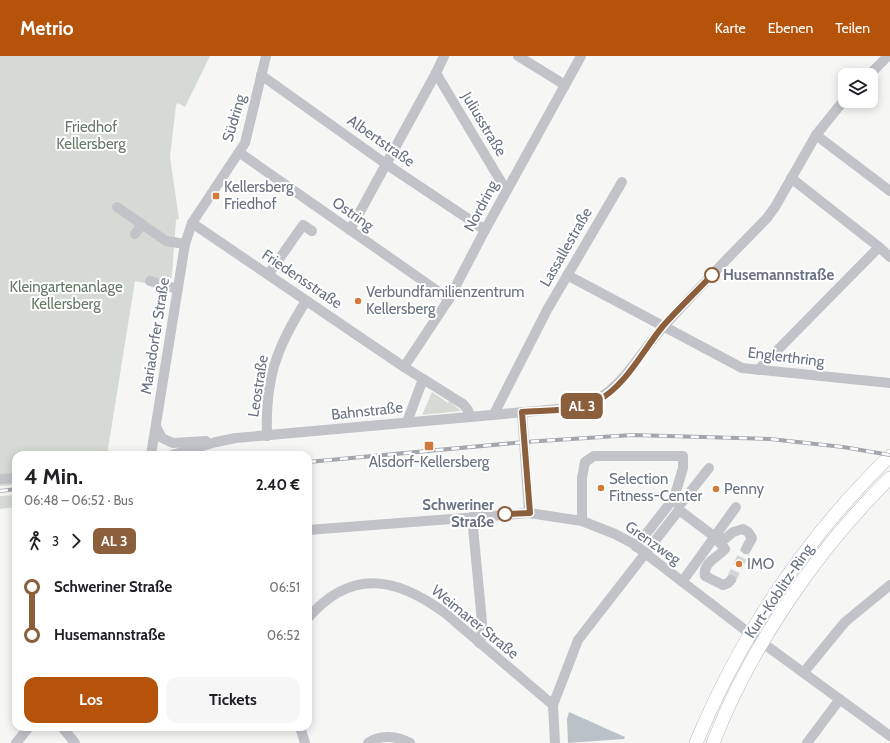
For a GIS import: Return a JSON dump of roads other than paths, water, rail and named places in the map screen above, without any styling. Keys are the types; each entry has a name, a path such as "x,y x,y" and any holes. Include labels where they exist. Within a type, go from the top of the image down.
{"main road":[{"name":"Kurt-Koblitz-Ring","path":"696,743 716,695 749,633 812,543 871,474 890,456"},
{"name":"Kurt-Koblitz-Ring","path":"713,743 726,710 762,642 800,585 837,538 890,478"}],"street":[{"name":"Südring","path":"192,223 227,168 240,153 245,143 266,56"},
{"path":"350,230 444,56"},
{"path":"518,56 565,85"},
{"name":"Nordring","path":"404,367 449,299 506,190 581,56"},
{"path":"876,68 888,56"},
{"name":"Juliusstraße","path":"436,73 506,190"},
{"name":"Albertstraße","path":"261,75 386,164 485,230"},
{"path":"530,513 522,412 581,407 596,402 618,385 664,326 767,218 775,207 816,135 838,108"},
{"path":"816,135 890,191"},
{"name":"Ostring","path":"240,153 449,299"},
{"path":"791,178 890,257"},
{"name":"Lassallestraße","path":"494,414 547,310 622,182"},
{"path":"117,207 166,241 185,244"},
{"name":"Mariadorfer Straße","path":"152,451 177,289 185,244 192,223"},
{"name":"Friedensstraße","path":"192,223 404,367 463,404 468,410 470,416"},
{"path":"135,234 142,224"},
{"path":"268,275 303,225 312,231"},
{"path":"758,370 879,247"},
{"name":"Englerthring","path":"567,275 742,368 890,383"},
{"path":"150,281 177,289"},
{"name":"Leostraße","path":"267,436 266,416 273,368 280,344 306,301"},
{"path":"407,422 423,379"},
{"name":"Bahnstraße","path":"156,426 162,438 173,443 216,442 407,422 522,412"},
{"name":"Bahnstraße","path":"186,451 216,442"},
{"path":"582,521 582,478 585,462 594,456 683,456 683,468 674,498 636,547"},
{"path":"555,743 553,705 578,640 646,554 679,510 679,506 709,468"},
{"path":"0,479 12,478"},
{"path":"682,582 736,507"},
{"path":"679,510 715,537 725,549 708,564 705,569 705,576 723,585 728,584 731,580"},
{"name":"Grenzweg","path":"312,530 530,513 582,521 615,534 636,547 762,642"},
{"path":"472,517 482,622 481,638 479,643"},
{"path":"715,537 725,539 733,532 743,529 748,532 752,538 746,549"},
{"name":"Weimarer Straße","path":"312,614 319,606 339,591 367,584 397,586 428,601 553,705"},
{"path":"804,672 845,622 890,585"},
{"path":"762,642 890,736"},
{"path":"807,743 840,699"},
{"path":"16,743 26,731"},
{"path":"66,731 76,743"},
{"path":"301,731 305,743"},
{"path":"368,743 372,740 388,737 410,743"}],"tunnel":[{"path":"731,580 746,549"}],"railway":[{"path":"312,462 525,442 633,435 770,439 843,447 890,455"},
{"path":"0,491 12,490"}],"place":[{"name":"Kellersberg Friedhof","path":"216,196"},
{"name":"Husemannstraße","path":"712,275"},
{"name":"Verbundfamilienzentrum Kellersberg","path":"358,301"},
{"name":"Alsdorf-Kellersberg","path":"429,446"},
{"name":"Selection Fitness-Center","path":"601,488"},
{"name":"Penny","path":"716,489"},
{"name":"Schweriner Straße","path":"505,514"},
{"name":"IMO","path":"739,564"}],"park label":[{"name":"Friedhof Kellersberg","path":"91,136"},
{"name":"Kleingartenanlage Kellersberg","path":"66,296"}]}
